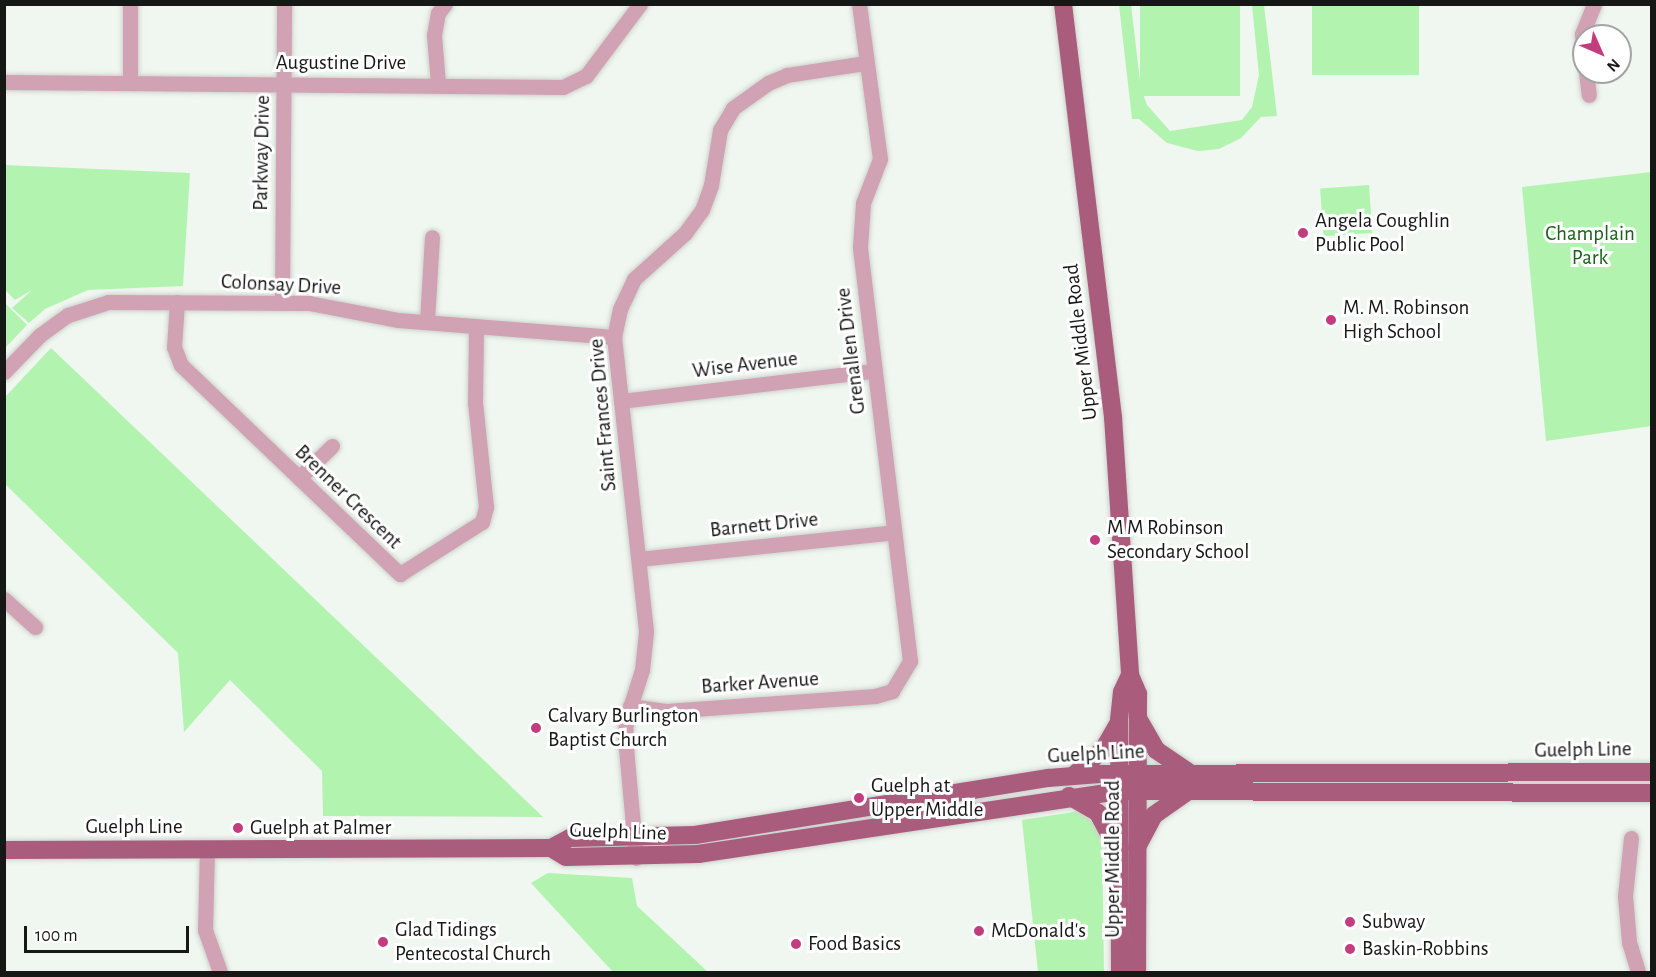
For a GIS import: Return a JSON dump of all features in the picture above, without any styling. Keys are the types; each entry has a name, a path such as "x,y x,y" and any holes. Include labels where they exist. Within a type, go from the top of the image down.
{"main road":[{"name":"Upper Middle Road","path":"1063,4 1114,426 1130,675 1138,694 1138,715 1127,782"},
{"name":"Upper Middle Road","path":"1119,972 1127,852 1127,782 1119,720 1122,692 1130,675"},
{"path":"1138,715 1156,750 1191,773"},
{"path":"1074,775 1103,750 1119,720"},
{"name":"Guelph Line","path":"551,848 566,857 636,858 698,854 1069,796 1127,782 1191,773 1652,772"},
{"path":"1572,773 1572,793"},
{"name":"Guelph Line","path":"4,850 551,848 570,838 695,835 1074,775 1188,792 1652,793"},
{"path":"1069,796 1101,817 1127,852 1154,815 1188,792"},
{"path":"835,833 861,809"},
{"name":"Upper Middle Road","path":"1127,852 1137,972"}],"street":[{"path":"130,4 130,82"},
{"name":"Parkway Drive","path":"282,302 284,4"},
{"path":"438,84 435,35 438,13 445,4"},
{"name":"Augustine Drive","path":"4,82 438,84 563,87 586,76 640,4"},
{"name":"Grenallen Drive","path":"859,4 879,159 863,203 860,247 910,661 892,691"},
{"path":"1586,24 1594,4"},
{"name":"Saint Frances Drive","path":"636,858 636,838 625,738 630,706 645,648 639,559 614,337 620,309 634,279 685,233 702,210 711,185 720,130 733,108 760,87 787,75 865,63"},
{"path":"1588,84 1589,95"},
{"path":"427,321 432,237"},
{"name":"Brenner Crescent","path":"177,302 174,347 181,364 400,574 482,522 486,507 475,403 476,328"},
{"name":"Colonsay Drive","path":"4,372 40,335 68,315 94,304 282,302 338,307 398,320 427,321 476,328 614,337"},
{"name":"Wise Avenue","path":"621,401 874,371"},
{"path":"299,478 332,446"},
{"name":"Barnett Drive","path":"639,559 894,532"},
{"path":"4,599 36,627"},
{"name":"Barker Avenue","path":"630,706 666,711 875,696 892,691"},
{"path":"1631,838 1625,896 1629,942 1638,972"},
{"path":"207,849 205,930 220,972"}],"green space":[{"path":"1119,5 1131,5 1141,89 1147,105 1170,131 1242,120 1252,107 1259,75 1252,5 1264,5 1277,116 1261,117 1241,138 1219,149 1198,151 1167,143 1139,119 1132,119"},
{"path":"1140,5 1240,5 1240,96 1140,96"},
{"path":"1312,5 1419,5 1419,75 1312,75"},
{"path":"4,165 190,173 183,286 88,290 45,309 29,323 12,308 32,290 15,300 5,290"},
{"name":"Champlain Park","path":"1651,172 1651,426 1546,441 1522,187"},
{"path":"1369,185 1372,233 1323,236 1320,188"},
{"path":"5,303 27,325 4,348"},
{"path":"51,348 543,817 323,816 322,771 230,680 184,732 178,653 5,484 5,397"},
{"path":"1080,811 1102,831 1104,972 1038,972 1022,820"},
{"path":"548,873 632,878 637,906 708,972 613,972 531,883"}],"place":[{"name":"Angela Coughlin Public Pool","path":"1303,233"},
{"name":"M. M. Robinson High School","path":"1331,320"},
{"name":"M M Robinson Secondary School","path":"1095,540"},
{"name":"Calvary Burlington Baptist Church","path":"536,728"},
{"name":"Guelph at Upper Middle","path":"859,798"},
{"name":"Guelph at Palmer","path":"238,828"},
{"name":"Subway","path":"1350,922"},
{"name":"McDonald's","path":"979,931"},
{"name":"Glad Tidings Pentecostal Church","path":"383,942"},
{"name":"Food Basics","path":"796,944"},
{"name":"Baskin-Robbins","path":"1350,949"}]}
